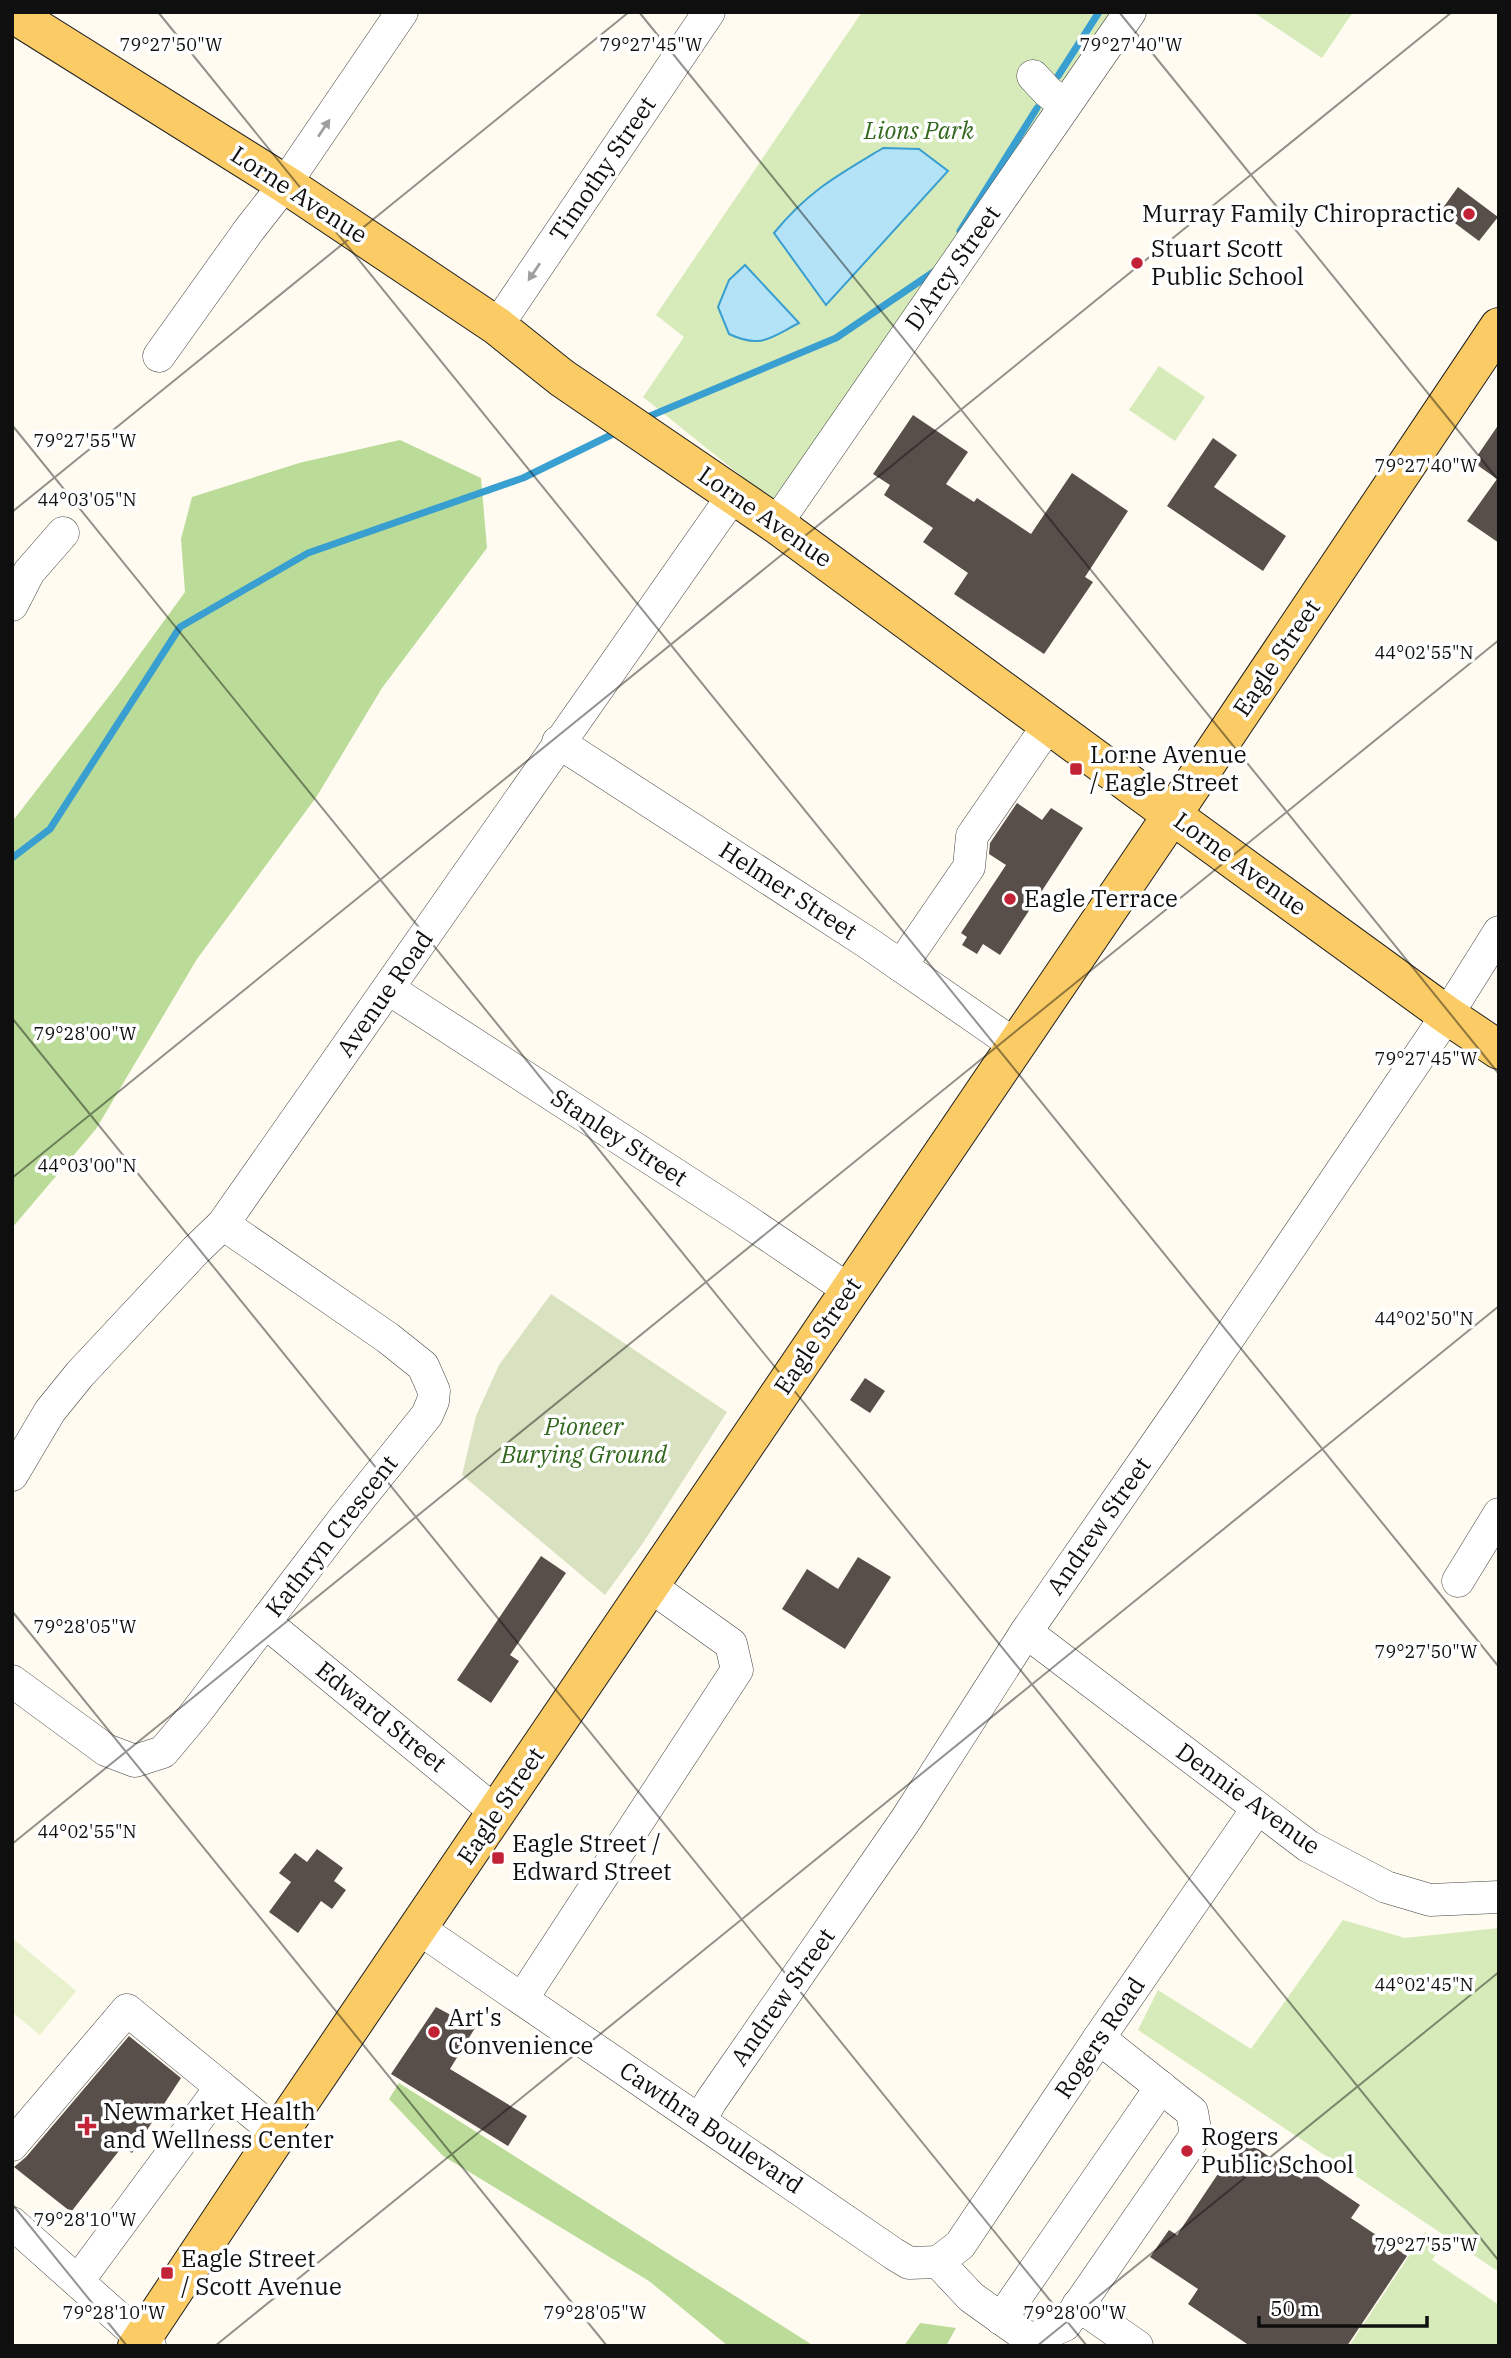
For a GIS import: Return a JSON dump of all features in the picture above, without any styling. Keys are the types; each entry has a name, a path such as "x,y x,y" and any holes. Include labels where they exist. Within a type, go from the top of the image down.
{"main road":[{"name":"Lorne Avenue","path":"18,20 285,184 497,326 562,378 776,524 1172,816 1447,1015 1499,1049"},
{"name":"Eagle Street","path":"143,2343 278,2134 1172,816 1499,327"}],"street":[{"path":"159,356 285,184 402,12"},
{"name":"Timothy Street","path":"497,326 709,12"},
{"name":"D'Arcy Street","path":"776,524 1130,12"},
{"path":"1033,76 1065,105"},
{"name":"Avenue Road","path":"12,1475 50,1411 80,1374 223,1224 734,494"},
{"path":"12,605 29,572 63,533"},
{"path":"901,966 970,867 972,836 1049,724"},
{"name":"Helmer Street","path":"558,742 901,966 1015,1045"},
{"name":"Andrew Street","path":"700,2120 907,1818 1026,1632 1447,1015 1499,932"},
{"name":"Stanley Street","path":"389,989 849,1290"},
{"name":"Kathryn Crescent","path":"12,1681 106,1750 135,1761 163,1752 427,1415 434,1391 423,1366 388,1338 223,1224"},
{"path":"1458,1581 1499,1514"},
{"path":"522,1999 737,1670 731,1644 650,1586"},
{"name":"Edward Street","path":"265,1622 497,1813"},
{"name":"Dennie Avenue","path":"1026,1632 1308,1846 1387,1887 1430,1900 1499,1896"},
{"name":"Rogers Road","path":"938,2262 960,2245 1257,1809"},
{"name":"Cawthra Boulevard","path":"418,1928 894,2254 909,2263 938,2262"},
{"path":"12,2145 127,2010 278,2134"},
{"path":"938,2262 971,2297 1035,2343 1065,2325 1196,2135 1192,2112 1099,2038"},
{"path":"78,2281 221,2087"},
{"path":"1000,2319 1161,2087"},
{"path":"12,2223 143,2343"},
{"path":"1078,2305 1137,2346"}],"green space":[{"name":"Lions Park","path":"862,12 1143,12 785,511 643,397 684,337 656,315"},
{"path":"1253,12 1353,12 1322,58"},
{"path":"1159,366 1205,397 1175,441 1129,410"},
{"path":"400,440 481,478 487,548 382,688 317,796 197,959 96,1129 12,1228 12,822 185,592 181,539 192,497 299,463"},
{"name":"Pioneer Burying Ground","path":"551,1294 727,1412 643,1543 605,1595 462,1475 476,1416 499,1365"},
{"path":"1343,1920 1405,1938 1499,1928 1499,2272 1138,2030 1158,1990 1251,2049"},
{"path":"12,1938 76,1991 40,2035 12,2012"},
{"path":"399,2083 814,2346 728,2346 649,2281 443,2156 389,2099"},
{"path":"1425,2232 1443,2244 1432,2260 1499,2305 1497,2346 1349,2346"},
{"path":"920,2323 956,2328 946,2346 904,2346"}],"water":[{"path":"883,148 919,149 948,171 826,305 774,233 812,195"},
{"path":"745,265 799,323 765,340 749,341 729,334 718,307 729,280"}],"building":[{"name":"Murray Family Chiropractic","path":"1458,187 1498,217 1479,241 1440,212"},
{"path":"913,415 968,452 946,484 974,502 977,498 1031,534 1072,473 1128,511 1085,577 1093,582 1044,654 954,594 968,573 923,542 933,528 884,495 890,485 873,474"},
{"path":"1499,424 1499,543 1467,521 1497,479 1473,462"},
{"path":"1213,438 1237,455 1214,487 1286,536 1263,571 1167,506"},
{"name":"Eagle Terrace","path":"1017,803 1042,820 1051,808 1083,828 1000,955 983,944 977,954 962,945 967,937 961,933 1006,865 989,854 990,843"},
{"path":"865,1378 885,1391 870,1413 850,1400"},
{"path":"541,1556 566,1573 510,1655 519,1661 491,1703 457,1680"},
{"path":"858,1557 891,1577 845,1649 782,1609 807,1569 838,1589"},
{"path":"317,1849 343,1868 334,1881 346,1890 332,1909 321,1901 298,1933 269,1912 291,1882 279,1873 295,1853 307,1862"},
{"path":"436,2007 475,2028 450,2069 527,2116 508,2146 391,2074"},
{"path":"129,2036 181,2078 132,2153 122,2147 71,2212 14,2167 26,2157"},
{"path":"1242,2138 1302,2179 1308,2170 1360,2205 1351,2218 1407,2256 1347,2346 1250,2346 1188,2304 1198,2289 1150,2257 1169,2230 1177,2235"}],"waterway":[{"path":"1058,76 1099,12"},
{"path":"960,231 1037,108"},
{"path":"650,416 836,338 935,271"},
{"path":"12,858 50,829 180,627 308,553 523,478 613,434"}],"place":[{"name":"Murray Family Chiropractic","path":"1469,214"},
{"name":"Stuart Scott Public School","path":"1137,263"},
{"name":"Lorne Avenue / Eagle Street","path":"1076,769"},
{"name":"Eagle Terrace","path":"1010,899"},
{"name":"Eagle Street / Edward Street","path":"498,1858"},
{"name":"Art's Convenience","path":"434,2032"},
{"name":"Newmarket Health and Wellness Center","path":"87,2126"},
{"name":"Rogers Public School","path":"1187,2151"},
{"name":"Eagle Street / Scott Avenue","path":"167,2273"}]}
